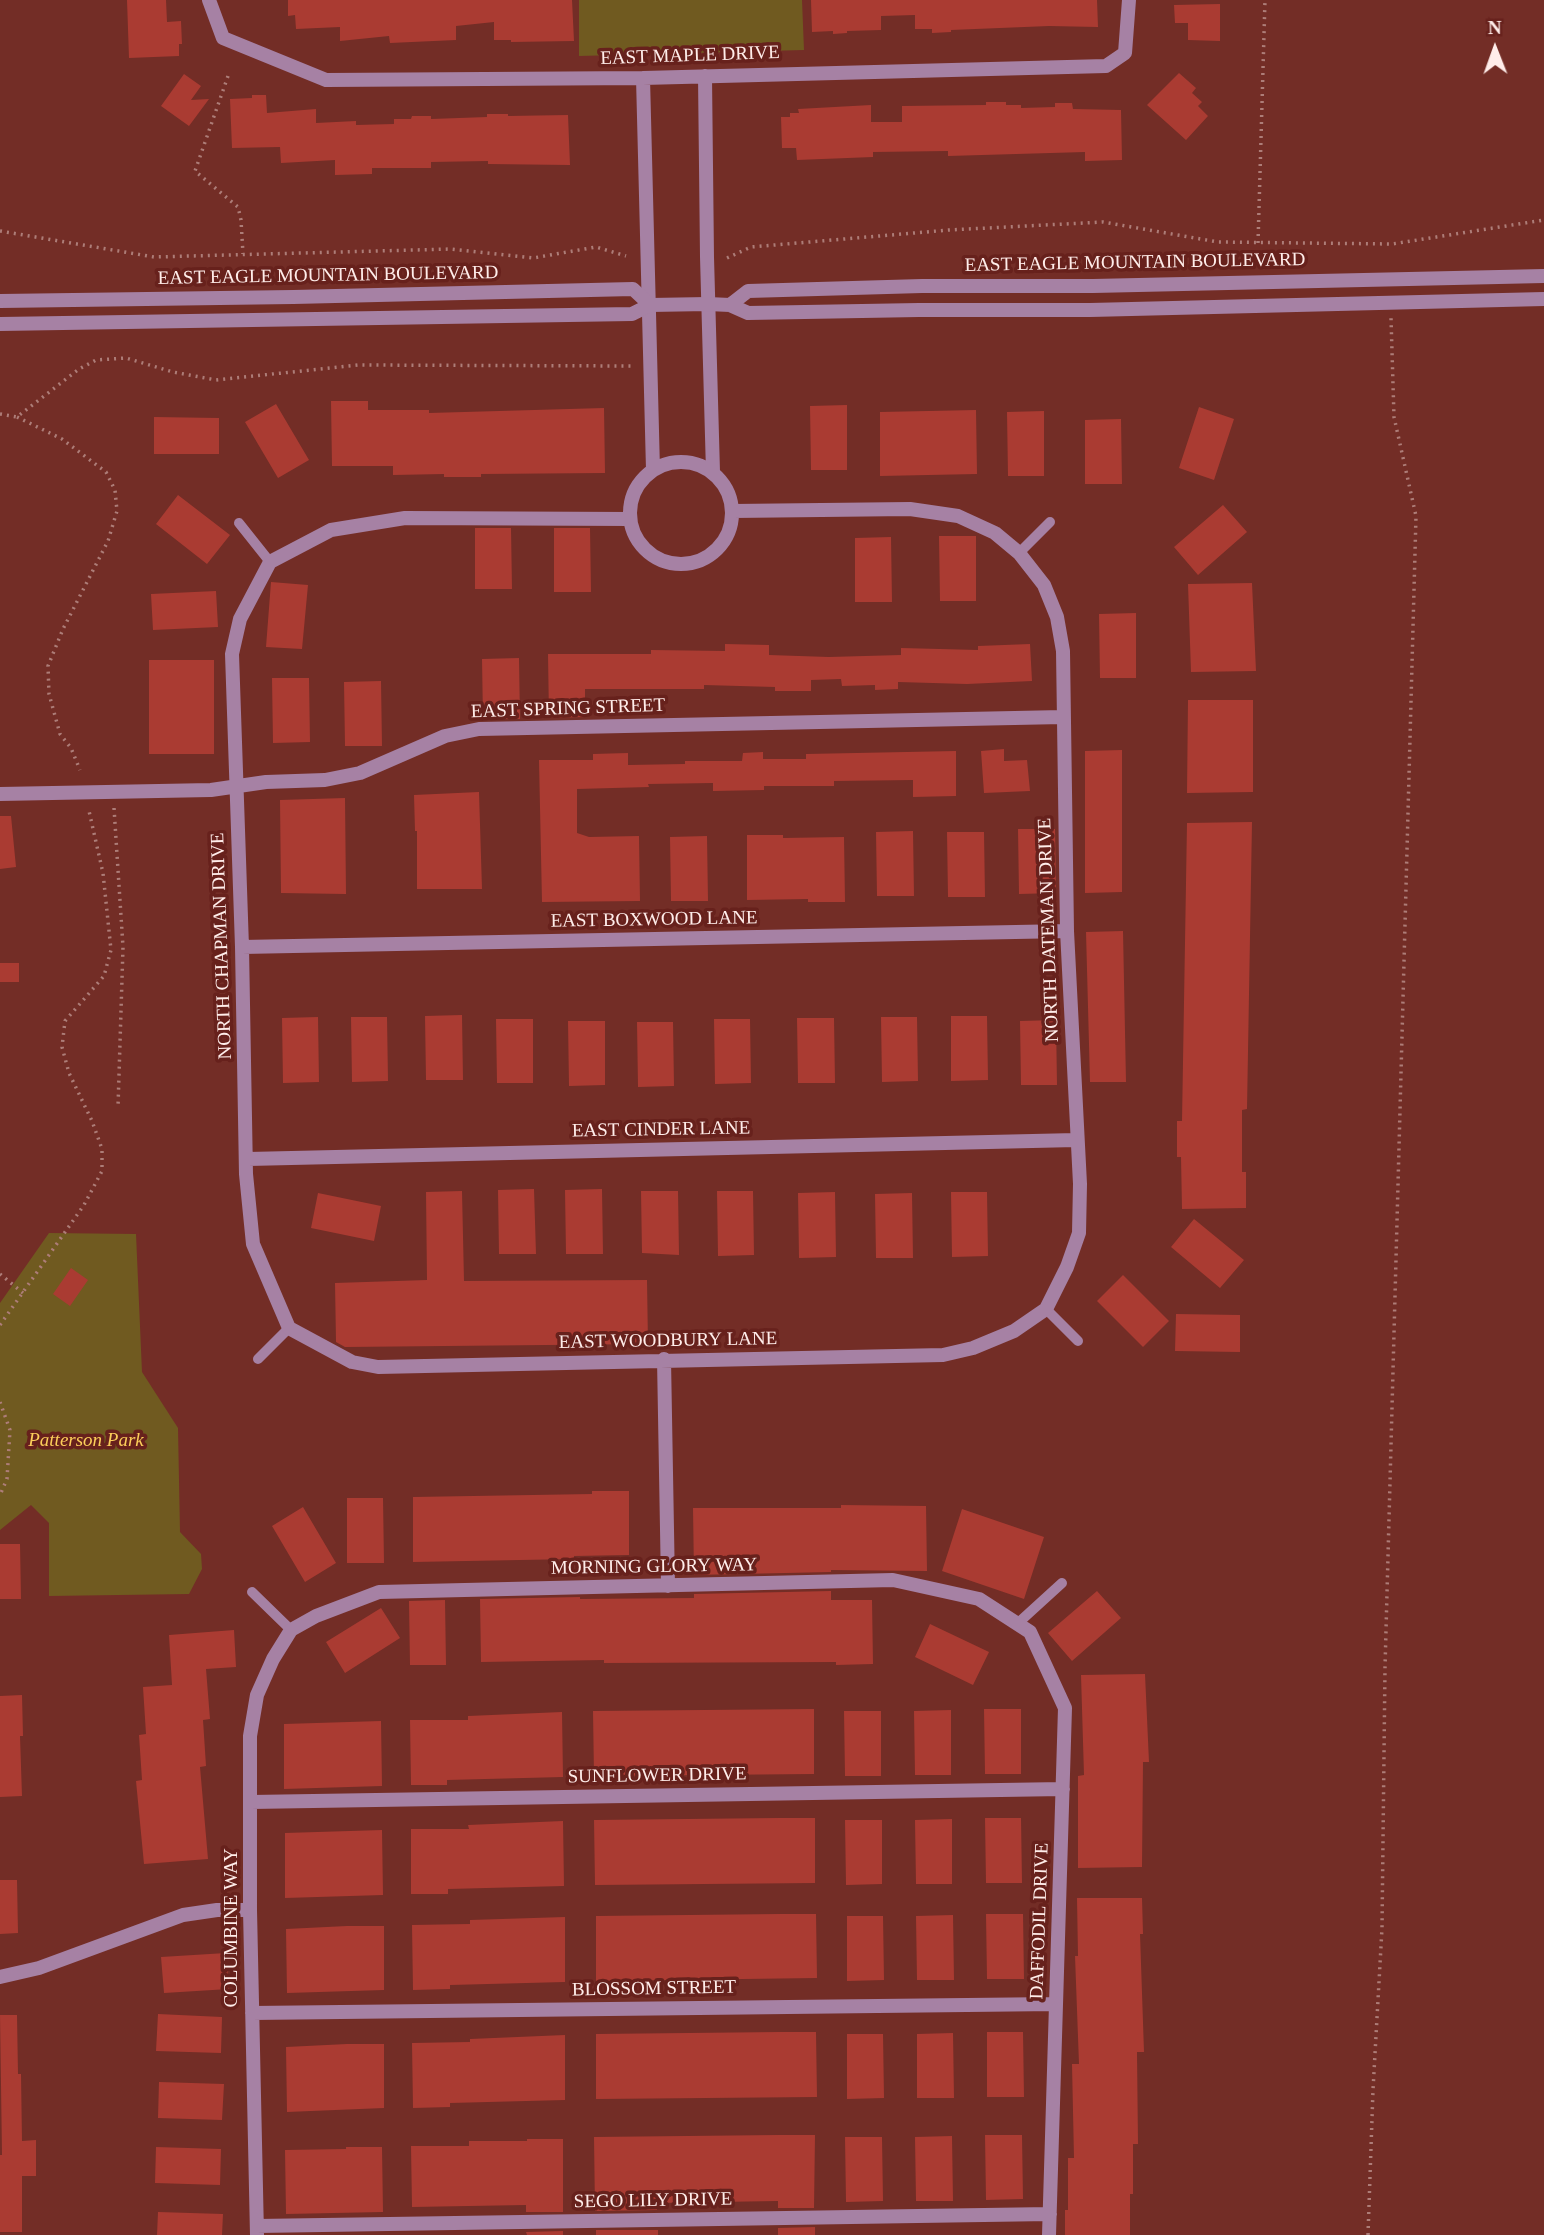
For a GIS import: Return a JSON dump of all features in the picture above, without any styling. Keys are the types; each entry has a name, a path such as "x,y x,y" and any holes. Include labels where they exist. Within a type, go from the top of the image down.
{"street":[{"name":"EAST MAPLE DRIVE","path":"209,0 223,38 326,80 643,78 1106,66 1125,53 1129,0"},
{"path":"705,76 713,472"},
{"path":"643,78 653,470"},
{"name":"EAST EAGLE MOUNTAIN BOULEVARD","path":"730,305 748,291 1544,276"},
{"name":"EAST EAGLE MOUNTAIN BOULEVARD","path":"0,301 633,289 650,305"},
{"name":"EAST EAGLE MOUNTAIN BOULEVARD","path":"0,324 632,314 650,305 708,304 730,305 748,313 1090,310 1544,299"},
{"path":"668,463 699,465 713,472 726,490 733,511 730,528 722,544 710,556 694,563 676,564 659,560 645,550 635,536 630,519 630,505 642,479 668,463"},
{"name":"NORTH DATEMAN DRIVE","path":"733,511 910,509 958,516 995,533 1020,554 1044,585 1057,617 1063,651 1067,931 1080,1184 1079,1233 1067,1267 1046,1309"},
{"path":"270,562 331,530 405,518 630,519"},
{"name":"NORTH CHAPMAN DRIVE","path":"270,562 240,620 232,654 235,785 248,1213 253,1244 289,1328"},
{"name":"EAST SPRING STREET","path":"0,794 211,790 235,785 325,780 360,773 445,736 479,729 1063,717"},
{"name":"EAST BOXWOOD LANE","path":"242,947 1067,931"},
{"name":"EAST CINDER LANE","path":"248,1159 1076,1140"},
{"name":"EAST WOODBURY LANE","path":"289,1328 352,1362 378,1367 943,1355 973,1348 1014,1331 1046,1309"},
{"path":"664,1359 668,1586"},
{"name":"MORNING GLORY WAY","path":"291,1630 316,1616 379,1592 893,1580 979,1599 1017,1624"},
{"name":"DAFFODIL DRIVE","path":"1017,1624 1030,1632 1065,1708 1049,2235"},
{"name":"COLUMBINE WAY","path":"257,2230 250,1910 250,1736 257,1695 273,1659 291,1630"},
{"name":"SUNFLOWER DRIVE","path":"251,1802 1063,1789"},
{"path":"0,1977 39,1968 183,1915 217,1910 250,1910"},
{"name":"BLOSSOM STREET","path":"252,2013 1056,2004"},
{"name":"SEGO LILY DRIVE","path":"257,2230 1050,2214"}],"lane":[{"path":"1020,554 1050,522"},
{"path":"239,523 270,562"},
{"path":"1046,1309 1078,1340"},
{"path":"258,1359 289,1328"},
{"path":"1017,1624 1062,1583"},
{"path":"252,1592 291,1630"}],"path":[{"path":"1258,243 1265,0"},
{"path":"228,76 194,171 238,207 243,255"},
{"path":"727,258 751,247 949,230 1103,222 1218,243 1392,244 1544,220"},
{"path":"0,231 154,257 451,249 533,258 596,247 626,256"},
{"path":"1368,2235 1382,1927 1385,1668 1416,516 1394,417 1391,302"},
{"path":"17,417 79,369 96,360 126,358 173,372 216,380 358,365 634,366"},
{"path":"0,414 17,417 62,439 106,472 114,489 117,511 108,541 63,629 48,666 49,694 60,734 71,748 80,770"},
{"path":"113,792 123,947 118,1107"},
{"path":"0,1325 84,1206 102,1171 102,1149 69,1073 62,1047 65,1021 104,975 111,950 103,873 89,811"},
{"path":"0,1274 23,1293"},
{"path":"0,1402 10,1430 7,1479 0,1495"}],"green space":[{"path":"579,0 802,0 804,50 579,56"},
{"name":"Patterson Park","path":"49,1233 136,1234 142,1372 178,1428 180,1532 201,1554 202,1569 189,1594 49,1596 49,1523 31,1505 0,1530 0,1303"}],"building":[{"path":"127,0 166,0 167,22 181,21 182,44 179,44 179,56 129,58"},
{"path":"288,0 572,0 574,41 494,40 494,22 456,26 456,40 390,43 389,36 340,41 340,27 296,29 295,15 288,16"},
{"path":"811,0 1097,0 1098,27 1049,26 932,33 932,29 915,29 915,15 881,16 881,30 833,34 833,31 812,32"},
{"path":"1220,4 1220,41 1188,40 1188,23 1175,23 1174,5"},
{"path":"1179,73 1196,88 1192,93 1202,102 1198,106 1208,116 1186,140 1147,105"},
{"path":"184,74 201,86 191,100 209,99 189,126 161,106"},
{"path":"252,95 266,95 267,113 316,109 316,123 356,121 356,125 394,124 394,119 411,119 412,116 431,116 431,119 487,117 487,114 568,115 570,165 488,164 488,161 431,162 431,168 372,168 372,174 335,175 335,160 281,163 280,147 232,148 230,99 252,98"},
{"path":"986,102 1006,102 1006,105 1021,105 1021,108 1055,107 1055,103 1072,103 1073,109 1121,110 1122,160 1085,161 1085,152 948,156 948,151 873,152 873,157 797,160 796,148 782,148 781,117 799,113 798,109 871,105 871,122 902,122 902,106 986,105"},
{"path":"331,401 368,401 368,410 429,410 429,413 604,408 605,473 444,477 444,474 393,475 393,466 332,466"},
{"path":"276,404 309,460 278,478 245,422"},
{"path":"847,405 847,470 811,470 810,406"},
{"path":"1199,407 1234,419 1214,480 1179,468"},
{"path":"976,410 977,474 880,476 880,412"},
{"path":"1044,411 1044,476 1008,476 1007,412"},
{"path":"154,417 219,418 219,454 154,454"},
{"path":"1121,419 1122,484 1085,484 1085,420"},
{"path":"178,495 230,535 207,564 156,524"},
{"path":"1223,505 1247,532 1198,575 1174,547"},
{"path":"475,528 511,528 512,589 475,589"},
{"path":"554,528 590,528 591,592 554,592"},
{"path":"939,536 976,536 976,601 940,601"},
{"path":"891,537 892,602 855,602 855,538"},
{"path":"271,582 308,585 302,649 266,647"},
{"path":"1252,583 1256,671 1191,672 1188,584"},
{"path":"216,591 218,627 153,630 151,594"},
{"path":"1136,613 1136,678 1100,678 1099,614"},
{"path":"725,644 769,645 769,655 829,657 901,655 901,648 978,650 978,646 1030,644 1032,681 967,684 898,682 898,689 875,690 875,685 842,686 841,679 811,680 811,691 704,685 704,689 585,689 585,717 549,718 548,654 651,654 651,650 725,651"},
{"path":"519,658 520,719 483,719 482,659"},
{"path":"149,660 214,660 214,754 149,754"},
{"path":"272,678 309,678 310,742 273,743"},
{"path":"381,681 382,746 345,746 344,682"},
{"path":"1188,700 1253,700 1253,792 1187,793"},
{"path":"1004,749 1004,761 1027,760 1030,791 984,793 981,751"},
{"path":"1122,750 1122,892 1085,893 1085,751"},
{"path":"956,751 956,796 913,797 913,780 834,781 834,786 764,786 764,790 713,791 713,783 577,789 577,833 589,837 639,836 640,901 542,902 539,760 593,760 593,754 628,753 628,765 685,764 685,761 742,761 743,753 763,752 763,759 806,759 806,754"},
{"path":"479,792 482,889 417,889 414,795"},
{"path":"345,798 346,894 281,893 280,800"},
{"path":"0,816 11,816 16,867 0,869"},
{"path":"1252,822 1247,1109 1242,1110 1242,1172 1246,1172 1246,1208 1182,1209 1177,1121 1182,1121 1187,823"},
{"path":"1018,829 1055,829 1056,893 1019,894"},
{"path":"913,831 914,896 877,896 876,832"},
{"path":"947,832 984,832 985,897 948,897"},
{"path":"747,835 783,835 783,838 844,837 845,902 808,902 808,899 747,900"},
{"path":"707,836 708,901 671,901 670,837"},
{"path":"1123,931 1126,1082 1090,1082 1086,932"},
{"path":"0,963 19,963 19,982 0,982"},
{"path":"462,1015 463,1080 426,1080 425,1016"},
{"path":"951,1016 987,1016 988,1080 951,1081"},
{"path":"318,1017 319,1082 283,1083 282,1018"},
{"path":"351,1017 387,1017 388,1081 352,1082"},
{"path":"881,1017 917,1017 918,1081 882,1082"},
{"path":"797,1018 834,1018 835,1083 798,1083"},
{"path":"496,1019 533,1019 533,1083 497,1083"},
{"path":"714,1019 750,1019 751,1083 715,1084"},
{"path":"1056,1020 1057,1085 1021,1085 1020,1021"},
{"path":"568,1021 605,1021 605,1085 569,1086"},
{"path":"637,1022 673,1022 674,1086 638,1087"},
{"path":"534,1189 536,1254 499,1254 498,1190"},
{"path":"602,1189 603,1254 566,1254 565,1190"},
{"path":"462,1191 464,1281 647,1280 648,1344 345,1347 336,1342 335,1283 427,1280 426,1192"},
{"path":"641,1191 678,1191 679,1255 642,1253"},
{"path":"717,1191 753,1191 754,1255 718,1256"},
{"path":"835,1192 836,1257 799,1258 798,1193"},
{"path":"951,1192 987,1192 988,1256 952,1257"},
{"path":"318,1193 381,1206 374,1241 311,1228"},
{"path":"912,1193 913,1258 876,1258 875,1194"},
{"path":"1194,1219 1244,1260 1220,1288 1171,1247"},
{"path":"71,1268 88,1280 70,1306 53,1294"},
{"path":"1123,1275 1169,1321 1143,1347 1097,1301"},
{"path":"1176,1314 1240,1315 1240,1352 1175,1351"},
{"path":"592,1491 629,1491 629,1555 574,1556 574,1559 413,1562 413,1497 592,1494"},
{"path":"347,1498 383,1498 384,1563 347,1563"},
{"path":"841,1505 926,1506 927,1571 831,1570 694,1575 693,1508 841,1508"},
{"path":"303,1507 336,1563 305,1582 272,1526"},
{"path":"962,1509 1044,1537 1024,1599 942,1571"},
{"path":"0,1544 20,1544 21,1599 0,1599"},
{"path":"831,1591 831,1600 872,1600 873,1664 604,1663 604,1660 481,1662 480,1599 694,1598 694,1594"},
{"path":"1097,1591 1121,1618 1072,1661 1048,1633"},
{"path":"445,1600 446,1665 410,1665 409,1601"},
{"path":"381,1608 400,1638 345,1673 326,1642"},
{"path":"930,1624 989,1652 973,1685 915,1657"},
{"path":"234,1630 236,1667 206,1669 210,1719 203,1720 206,1766 200,1767 208,1859 144,1864 136,1781 142,1780 139,1735 146,1734 143,1687 172,1685 169,1635"},
{"path":"1145,1674 1149,1762 1143,1762 1142,1867 1078,1868 1078,1776 1084,1775 1081,1675"},
{"path":"22,1695 22,1796 0,1797 0,1696"},
{"path":"814,1709 814,1774 594,1776 593,1711"},
{"path":"984,1709 1021,1709 1021,1774 985,1774"},
{"path":"951,1710 951,1775 915,1775 914,1711"},
{"path":"844,1711 881,1711 881,1776 845,1776"},
{"path":"562,1712 563,1777 447,1780 447,1785 411,1785 410,1720 468,1720 468,1716"},
{"path":"381,1721 382,1786 284,1789 284,1724"},
{"path":"815,1818 815,1883 595,1885 594,1820"},
{"path":"985,1818 1021,1818 1022,1883 986,1883"},
{"path":"952,1819 952,1884 916,1884 915,1820"},
{"path":"845,1820 882,1820 882,1884 846,1885"},
{"path":"563,1821 564,1886 448,1889 448,1894 411,1894 411,1829 469,1829 468,1825"},
{"path":"382,1830 383,1895 285,1898 285,1833"},
{"path":"0,1880 17,1880 18,1933 0,1934"},
{"path":"1077,1898 1142,1898 1143,1934 1140,1934 1144,2052 1137,2052 1138,2144 1133,2144 1130,2235 1065,2235 1068,2158 1074,2158 1072,2064 1079,2064 1075,1956 1078,1956"},
{"path":"816,1914 817,1978 596,1981 596,1916"},
{"path":"986,1914 1023,1914 1024,1979 987,1979"},
{"path":"953,1915 954,1980 917,1980 916,1916"},
{"path":"847,1916 883,1916 884,1980 847,1981"},
{"path":"565,1917 565,1982 450,1985 450,1989 413,1990 412,1925"},
{"path":"384,1926 384,1990 287,1993 286,1929"},
{"path":"226,1953 229,1989 164,1993 161,1957"},
{"path":"158,2014 222,2017 221,2053 156,2051"},
{"path":"0,2015 17,2015 22,2141 36,2140 36,2176 22,2176 22,2232 0,2232"},
{"path":"816,2032 817,2097 596,2099 596,2034"},
{"path":"987,2032 1023,2032 1024,2097 987,2097"},
{"path":"953,2033 954,2098 917,2098 917,2034"},
{"path":"847,2034 883,2034 884,2098 847,2099"},
{"path":"565,2035 565,2100 450,2103 450,2107 413,2108 412,2043"},
{"path":"384,2044 384,2108 287,2112 286,2047"},
{"path":"159,2082 224,2084 222,2120 158,2118"},
{"path":"815,2135 814,2208 778,2208 778,2201 657,2203 657,2210 595,2211 594,2137"},
{"path":"985,2135 1022,2135 1023,2199 986,2200"},
{"path":"952,2136 953,2201 916,2201 915,2137"},
{"path":"845,2137 882,2137 883,2201 846,2202"},
{"path":"563,2139 563,2212 526,2212 526,2205 412,2207 411,2146 469,2146 469,2141"},
{"path":"156,2147 221,2149 220,2185 155,2183"},
{"path":"382,2147 383,2212 286,2214 285,2150"},
{"path":"158,2212 223,2214 222,2235 157,2235"},
{"path":"815,2227 815,2235 778,2235 778,2228"},
{"path":"596,2230 658,2230 658,2235 596,2235"},
{"path":"563,2231 563,2235 527,2235 526,2232"}]}
